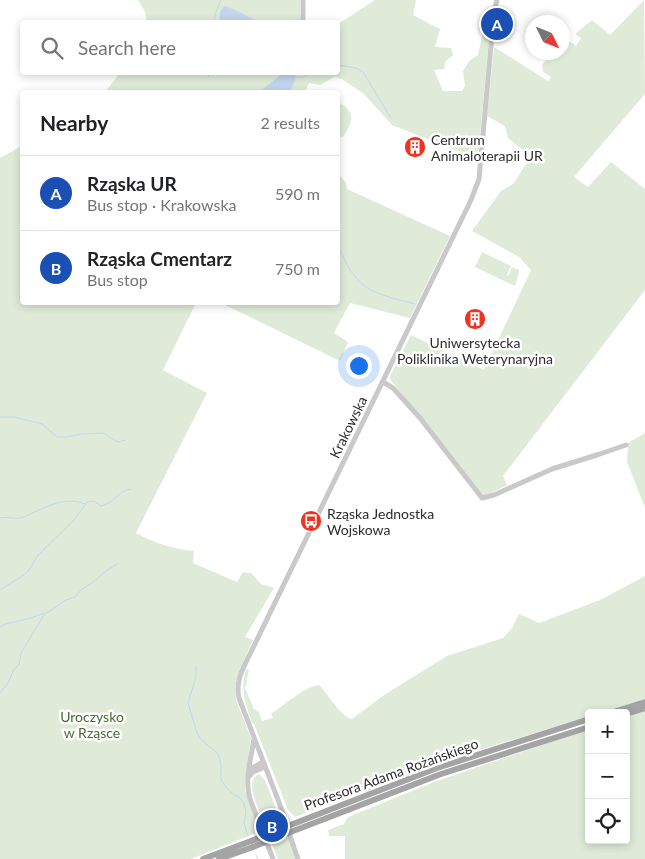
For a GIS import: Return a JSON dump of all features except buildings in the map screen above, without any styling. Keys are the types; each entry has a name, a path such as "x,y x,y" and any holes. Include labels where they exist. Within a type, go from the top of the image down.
{"main road":[{"path":"623,709 645,702"},
{"path":"630,713 645,708"},
{"name":"Profesora Adama Rożańskiego","path":"220,859 437,768 585,721"},
{"name":"Profesora Adama Rożańskiego","path":"288,829 441,774 585,727"},
{"name":"Profesora Adama Rożańskiego","path":"203,859 252,844"}],"street":[{"path":"303,0 303,18"},
{"name":"Krakowska","path":"298,859 238,696 241,673 472,200 479,179 494,12 497,0"},
{"path":"383,382 393,388 423,421 482,498 494,495 552,469 626,444"},
{"path":"254,739 248,779 249,795 273,859"},
{"path":"249,770 264,765"},
{"path":"248,779 253,772 264,765"}],"green space":[{"path":"138,0 300,0 300,17 305,16 305,20 147,20 145,12"},
{"path":"375,0 416,0 413,15 440,29 435,47 451,48 453,55 446,61 444,69 434,70 443,91 462,91 465,86 463,71 470,60 478,55 484,27 490,27 478,159 392,125 364,94 342,79 334,77 320,85 309,83 306,90 107,90 118,75 340,75 340,23"},
{"path":"644,0 645,94 574,177 588,187 611,162 645,189 645,290 503,476 507,485 485,496 479,492 390,379 390,376 411,335 484,370 531,270 519,257 472,231 501,191 513,184 531,157 508,138 505,126 487,116 494,47 548,81 551,77 543,72 542,65 546,60 570,60 570,41 576,46 581,38 575,34 592,20 610,35"},
{"path":"340,103 351,114 351,122 343,137 340,137"},
{"name":"Uroczysko w Rząsce","path":"20,147 20,305 195,305 163,370 207,393 136,533 164,545 194,551 193,563 237,582 243,572 251,573 261,584 274,588 245,637 253,640 239,671 235,687 236,700 251,738 245,791 259,829 256,833 191,859 0,859 0,158"},
{"path":"340,176 346,183 347,189 450,236 410,318 350,303 334,333 348,342 340,361 225,305 340,305"},
{"path":"482,252 511,266 508,276 512,267 519,270 515,286 475,267"},
{"path":"645,433 645,508 627,462 628,443"},
{"path":"645,576 645,699 613,709 585,709 585,717 441,762 295,817 288,810 247,709 243,690 246,669 249,670 245,688 254,709 259,712 262,721 273,718 271,714 307,689 319,685 344,715 352,719 384,695 447,656 503,638 512,628 519,614 539,623 600,600"},
{"path":"645,711 645,859 345,859 345,836 329,836 328,830 344,824 348,817 434,782 585,730 585,844 630,844 630,716"},
{"path":"259,774 265,780 280,819 278,824 270,827 267,821 264,821 252,789 254,778"},
{"path":"288,836 296,859 278,859 272,844"}],"water":[{"path":"224,6 255,20 219,20 220,12"},
{"path":"280,75 294,75 296,77 291,90 262,90"}],"waterway":[{"path":"215,20 215,14 221,0"},
{"path":"340,65 356,68 363,72 391,118"},
{"path":"296,77 307,75"},
{"path":"340,250 352,272 367,288 415,304"},
{"path":"0,417 14,417 42,424 57,437 103,433 118,442 126,440"},
{"path":"0,590 29,570 38,555 74,520 87,502 94,501 101,506 131,489"},
{"path":"0,518 21,518 62,502 70,501 85,504"},
{"path":"0,693 19,664 21,653 44,615 66,600 75,597 82,589 117,564"},
{"path":"0,627 44,613"},
{"path":"196,666 196,677 188,703 196,730 200,738 218,754 221,764 221,779 226,787 244,803 246,812 244,823 248,836"},
{"path":"256,855 258,859"}],"place":[{"name":"Rząska UR","path":"497,24"},
{"name":"Centrum Animaloterapii UR","path":"415,147"},
{"name":"Uniwersytecka Poliklinika Weterynaryjna","path":"475,319"},
{"name":"Rząska Jednostka Wojskowa","path":"311,521"},
{"name":"Rząska Cmentarz","path":"272,826"}]}
